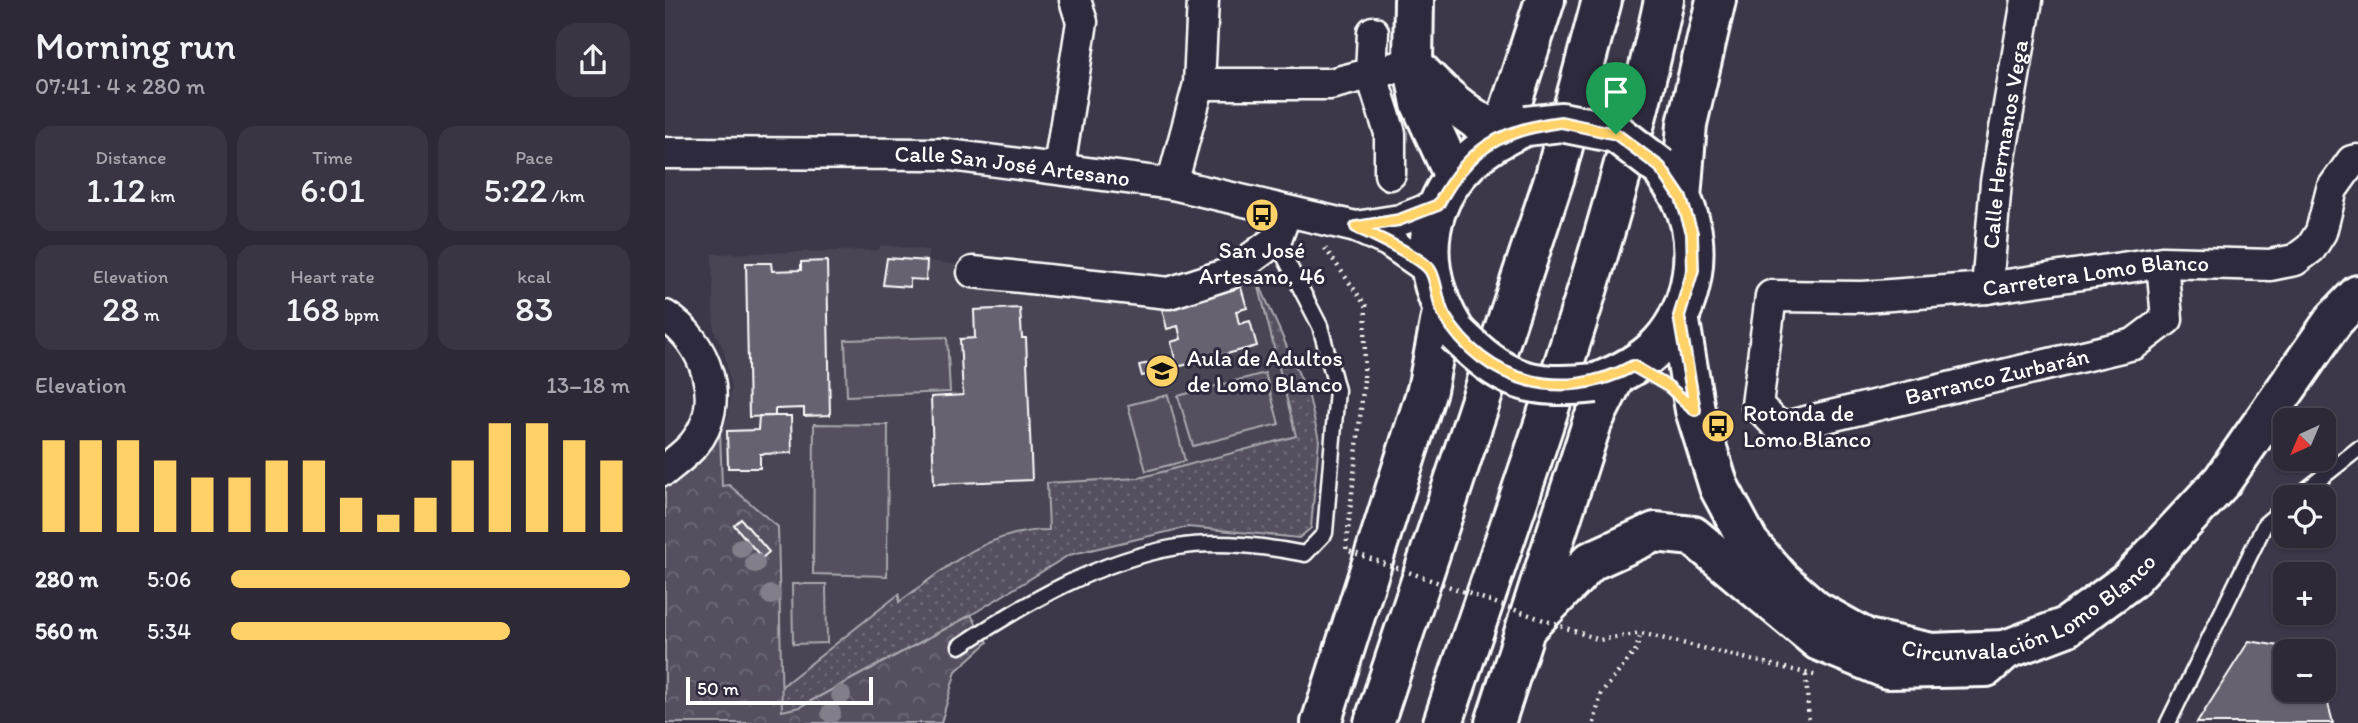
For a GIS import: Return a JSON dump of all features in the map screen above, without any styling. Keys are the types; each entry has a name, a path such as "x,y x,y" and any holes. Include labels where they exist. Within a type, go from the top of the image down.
{"main road":[{"path":"1413,0 1413,63 1420,104 1446,190"},
{"path":"1513,131 1545,0"},
{"path":"1374,723 1551,189 1602,0"},
{"path":"1443,723 1561,376 1614,198 1664,0"},
{"path":"1681,198 1687,124 1716,0"},
{"path":"1413,63 1462,113 1513,131"},
{"path":"1561,122 1616,134 1660,167 1681,198 1692,233 1693,270 1679,316 1660,344 1615,375 1555,387 1522,381 1488,365 1449,323 1430,270 1431,227 1446,190 1473,155 1513,131 1561,122"},
{"name":"Circunvalación Lomo Blanco","path":"1679,316 1695,410 1719,487 1749,543 1780,579 1815,610 1867,639 1932,653 2005,650 2066,627 2130,580 2223,481 2334,320 2358,295"},
{"path":"1321,723 1449,323"},
{"path":"1615,375 1669,387 1695,410"},
{"path":"1495,723 1592,423 1615,375"},
{"path":"1526,628 1591,561 1655,532 1693,536 1819,641 1887,669 1986,667 2005,650"}],"street":[{"path":"1059,167 1082,22 1075,0"},
{"path":"1172,184 1199,84 1203,0"},
{"name":"Calle Hermanos Vega","path":"1987,288 1996,182 2027,0"},
{"path":"1373,32 1371,73 1390,133 1390,174"},
{"path":"1199,84 1330,84 1413,63"},
{"name":"Calle San José Artesano","path":"665,153 942,154 1059,167 1172,184 1356,227 1388,242 1430,270"},
{"name":"Carretera Lomo Blanco","path":"1771,296 1863,297 1987,288 2162,262 2270,265 2295,260 2311,248 2321,232 2332,189 2352,161 2358,160"},
{"name":"Calle San José Artesano","path":"1356,227 1399,220 1446,190"},
{"path":"974,272 1169,293 1231,273 1276,240 1286,212"},
{"name":"Barranco Zurbarán","path":"1771,296 1757,405 1780,428 2134,344 2167,319 2162,262"},
{"path":"665,316 682,326 704,358 709,375 708,416 695,443 665,470"}],"lane":[{"path":"960,646 1009,614 1077,576 1178,547 1261,545 1305,554 1325,533 1337,390 1319,326 1276,240"},
{"path":"2312,485 2358,449"},
{"path":"2168,723 2265,524 2273,517"}],"path":[{"path":"1320,220 1323,245 1366,306 1364,380 1346,550 1600,639 1641,633 1636,650 1601,694 1594,723"},
{"path":"1806,675 1809,723"}],"shaded area":[{"path":"880,245 928,250 928,261 960,265 960,282 1043,289 1161,305 1257,279 1296,436 1139,478 1047,483 1050,530 1033,530 968,554 899,602 898,594 781,687 778,527 722,486 720,432 728,417 731,389 724,351 714,330 712,254 879,250"}],"green space":[{"path":"1257,279 1309,397 1319,440 1311,528 1299,538 1188,527 1069,555 971,615 800,707 781,712 781,687 899,594 899,602 951,564 987,544 1006,536 1049,530 1047,483 1139,478 1296,436"},
{"path":"947,337 950,392 847,396 845,340"},
{"path":"1265,373 1279,424 1193,446 1178,396"},
{"path":"1168,395 1185,461 1146,471 1128,405"},
{"path":"814,424 888,425 887,576 813,574"},
{"path":"720,432 722,486 729,485 778,527 782,711 800,707 971,615 988,642 956,671 941,723 665,723 665,485 698,464"},
{"path":"792,584 826,584 827,643 793,644"}],"building":[{"path":"887,258 927,261 926,280 910,279 910,287 883,285"},
{"path":"827,261 830,415 804,416 804,408 775,409 775,416 749,417 746,263 771,263 772,271 801,270 801,262"},
{"path":"1240,284 1247,308 1236,311 1239,324 1250,321 1257,346 1177,367 1171,342 1181,339 1178,326 1167,329 1161,305"},
{"path":"1020,308 1022,338 1026,338 1032,480 934,484 931,397 963,395 960,339 975,338 974,310"},
{"path":"1151,363 1153,373 1142,376 1139,365"},
{"path":"759,416 791,416 792,453 760,454 760,468 728,468 727,431 758,430"},
{"path":"741,519 769,552 762,558 734,525"},
{"path":"2249,641 2273,645 2273,702 2328,702 2333,723 2197,723"}],"place":[{"name":"San José Artesano, 46","path":"1262,215"},
{"name":"Aula de Adultos de Lomo Blanco","path":"1162,371"},
{"name":"Rotonda de Lomo Blanco","path":"1718,426"}],"route":[{"path":"1561,122 1616,134 1660,167 1681,198 1692,233 1693,270 1679,316 1695,410 1669,387 1633,366 1596,383 1555,387 1522,381 1488,365 1456,334 1442,312 1430,270 1388,242 1356,227 1399,220 1438,205 1454,176 1473,155 1501,136 1526,126 1561,122"}]}
